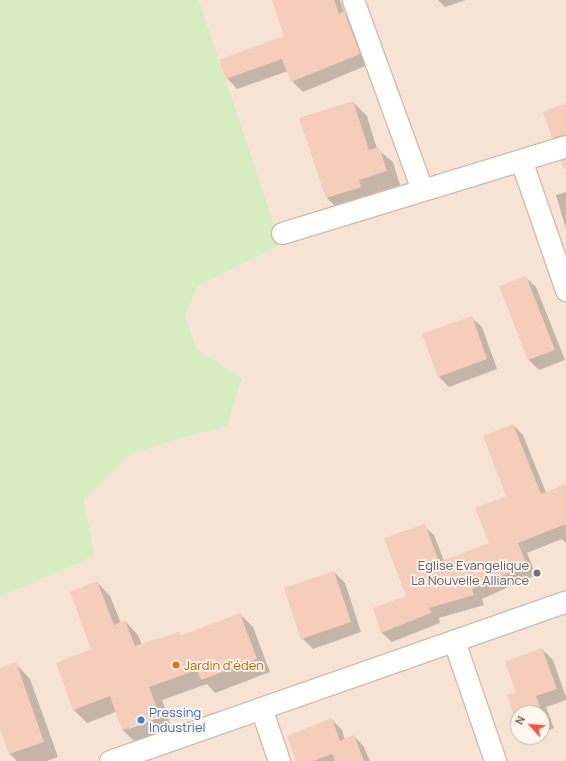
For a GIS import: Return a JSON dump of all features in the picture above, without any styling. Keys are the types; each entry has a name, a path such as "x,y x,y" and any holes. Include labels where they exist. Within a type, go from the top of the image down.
{"street":[{"path":"353,0 422,190"},
{"path":"282,233 566,146"},
{"path":"521,160 566,290"},
{"path":"110,761 566,601"},
{"path":"454,641 495,761"},
{"path":"261,708 279,761"}],"shaded area":[{"path":"199,0 566,0 566,761 0,761 0,597 95,556 84,500 131,454 192,435 227,427 242,378 197,349 185,315 198,286 281,245"}],"green space":[{"path":"0,0 199,0 281,245 198,286 185,315 197,349 242,378 227,427 192,435 131,454 84,500 95,556 0,597"}],"building":[{"path":"272,0 334,0 339,14 344,11 360,54 291,82 282,59 226,79 219,60 284,36"},
{"path":"353,101 369,150 379,147 387,171 359,180 361,187 326,198 299,118"},
{"path":"566,103 566,134 552,138 543,112"},
{"path":"566,159 566,169 564,169 560,160"},
{"path":"526,276 555,350 528,360 499,286"},
{"path":"472,316 487,359 438,377 422,334"},
{"path":"513,424 541,494 566,484 566,524 518,543 527,565 472,589 474,595 429,608 431,613 381,633 373,608 406,596 384,538 425,524 439,562 489,543 475,508 506,496 483,436"},
{"path":"334,571 351,622 301,639 284,588"},
{"path":"97,581 114,625 125,620 135,646 179,632 180,636 240,613 257,659 201,680 197,670 149,687 160,716 122,730 110,696 73,710 56,663 91,649 70,592"},
{"path":"542,648 557,689 536,696 539,705 510,705 507,695 516,692 505,662"},
{"path":"16,662 44,742 9,754 0,729 0,668"},
{"path":"332,718 340,741 354,735 364,761 335,761 332,754 313,761 296,761 287,736"}],"place":[{"name":"Eglise Evangelique La Nouvelle Alliance","path":"537,573"},
{"name":"Jardin d'éden","path":"176,665"},
{"name":"Pressing Industriel","path":"141,720"}]}
